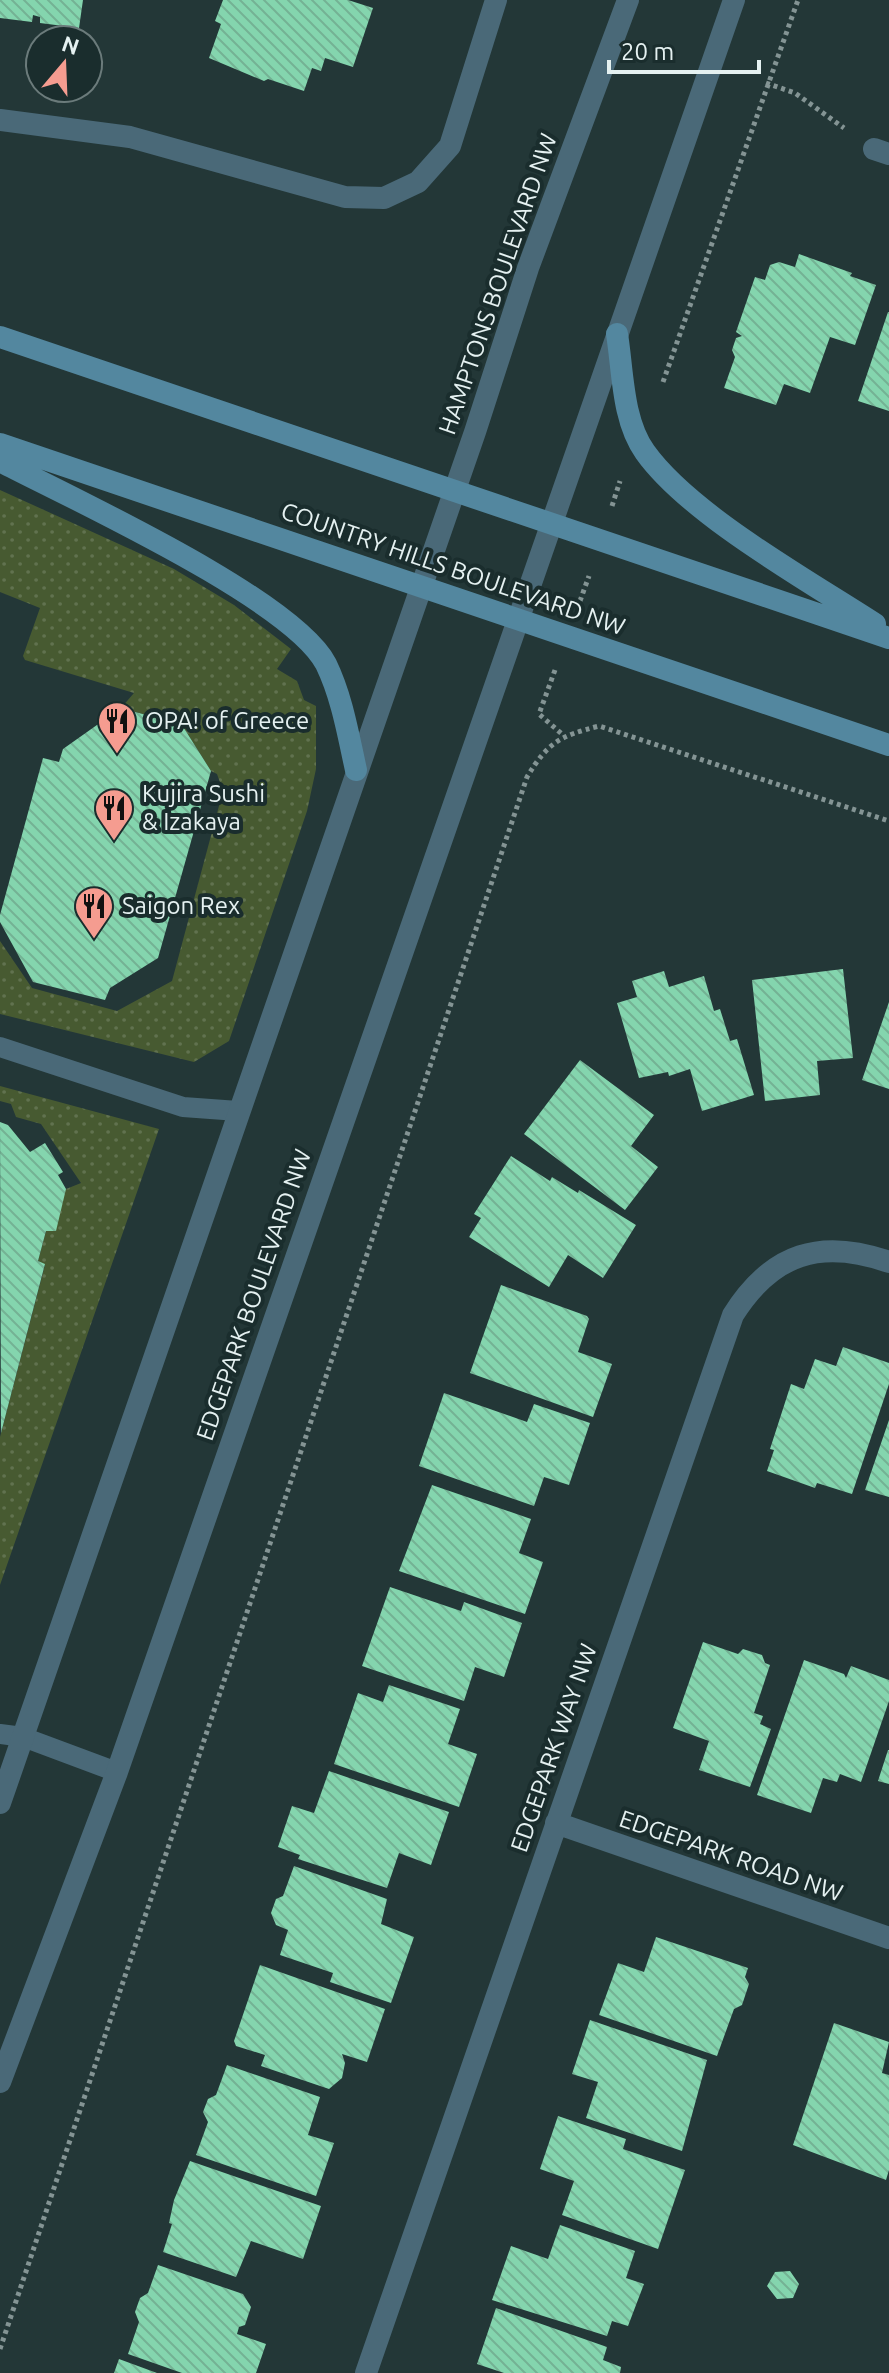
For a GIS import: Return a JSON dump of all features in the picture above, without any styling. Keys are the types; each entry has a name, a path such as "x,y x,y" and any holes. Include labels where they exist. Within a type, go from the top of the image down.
{"main road":[{"path":"617,334 628,413 644,451 725,525 889,636"},
{"path":"0,337 889,636"},
{"name":"COUNTRY HILLS BOULEVARD NW","path":"0,444 889,745"},
{"path":"0,461 223,579 295,630 324,661 343,707 356,770"}],"street":[{"path":"0,120 130,137 345,197 384,198 418,182 450,146 496,0"},
{"name":"HAMPTONS BOULEVARD NW","path":"420,585 534,254 628,0"},
{"path":"550,522 573,466 734,0"},
{"name":"EDGEPARK BOULEVARD NW","path":"0,2082 117,1772 550,522"},
{"path":"0,1803 420,585"},
{"name":"EDGEPARK WAY NW","path":"366,2373 733,1315 750,1287 796,1257 838,1249 889,1262"},
{"name":"EDGEPARK ROAD NW","path":"556,1823 889,1938"}],"lane":[{"path":"0,1047 183,1107 238,1111"},
{"path":"0,1734 23,1737 117,1772"}],"path":[{"path":"661,387 766,83 798,0"},
{"path":"766,83 795,93 881,151"},
{"path":"539,714 563,735"},
{"path":"0,2349 527,777 542,753 563,735 599,726 889,821"}],"green space":[{"path":"0,490 174,569 234,605 291,649 277,669 297,681 304,700 316,706 316,769 307,811 229,1041 194,1062 0,1014 0,941 32,988 117,1011 172,981 223,791 217,774 211,771 182,725 121,708 134,693 25,660 23,656 40,608 0,592"},
{"path":"0,1086 159,1129 0,1585 0,1437 45,1265 38,1261 46,1231 66,1189 81,1183 41,1124 16,1117 11,1104 0,1101"}],"building":[{"path":"0,0 83,0 80,24 40,23 40,17 33,15 32,22 0,18"},
{"path":"223,0 348,0 373,8 353,67 325,58 321,71 312,68 304,91 268,79 264,81 209,58 221,24 215,21"},
{"path":"799,254 876,285 855,345 830,337 810,393 784,384 776,405 724,388 735,357 732,350 736,338 742,336 736,332 755,277 765,280 770,265 779,262 795,267"},
{"path":"889,312 889,411 858,401"},
{"path":"121,708 182,725 211,771 158,958 110,988 105,1000 33,982 0,922 0,915 43,758 59,762 63,749"},
{"path":"843,969 853,1058 817,1061 820,1095 765,1101 752,980"},
{"path":"664,971 669,987 704,976 714,1011 720,1009 730,1041 737,1039 754,1095 702,1111 690,1069 669,1076 668,1072 639,1078 617,1003 637,997 632,981"},
{"path":"889,1002 889,1089 862,1080"},
{"path":"580,1060 654,1115 631,1146 658,1167 625,1210 524,1134"},
{"path":"0,1122 8,1125 30,1152 45,1143 63,1172 58,1175 66,1189 56,1231 46,1231 38,1261 45,1264 1,1433"},
{"path":"511,1156 550,1181 552,1177 578,1193 579,1190 636,1225 603,1278 568,1255 549,1287 469,1237 481,1218 474,1214"},
{"path":"501,1285 587,1316 589,1319 578,1352 612,1364 593,1417 470,1373"},
{"path":"843,1347 889,1363 889,1384 852,1494 817,1483 815,1488 767,1471 774,1450 770,1449 791,1384 804,1389 815,1359 836,1366"},
{"path":"444,1393 527,1422 534,1404 590,1423 569,1485 544,1477 534,1506 419,1466"},
{"path":"889,1420 889,1497 865,1490"},
{"path":"432,1485 531,1519 519,1553 543,1562 525,1614 399,1571"},
{"path":"390,1587 461,1611 464,1602 522,1623 504,1677 475,1667 464,1701 362,1666"},
{"path":"703,1642 738,1654 743,1649 762,1655 765,1663 770,1665 754,1713 763,1716 760,1724 771,1729 750,1787 699,1770 709,1741 673,1728"},
{"path":"804,1660 844,1674 846,1678 851,1666 889,1680 889,1701 861,1782 840,1774 837,1782 823,1778 811,1813 757,1795"},
{"path":"389,1685 460,1709 448,1744 477,1754 459,1807 334,1764 358,1693 383,1702"},
{"path":"889,1750 889,1784 878,1781"},
{"path":"329,1771 449,1812 431,1865 399,1853 387,1888 298,1859 300,1855 278,1847 292,1806 314,1813"},
{"path":"294,1866 387,1899 381,1924 414,1937 391,2003 330,1982 333,1973 280,1955 288,1930 276,1925 271,1913 276,1899 283,1896"},
{"path":"656,1937 748,1968 745,1977 749,1984 742,2005 734,2009 717,2056 599,2015 618,1963 644,1972"},
{"path":"260,1965 385,2009 367,2062 342,2054 345,2063 342,2078 329,2089 261,2066 265,2055 236,2046 234,2041"},
{"path":"590,2020 707,2060 682,2151 586,2118 598,2082 572,2074"},
{"path":"834,2023 889,2042 882,2073 889,2075 889,2170 886,2180 793,2145"},
{"path":"227,2065 320,2097 308,2135 334,2143 316,2196 196,2155 208,2122 203,2112 208,2099 216,2095"},
{"path":"558,2116 626,2139 623,2149 685,2170 658,2249 562,2215 574,2181 540,2169"},
{"path":"190,2161 321,2206 303,2259 251,2241 236,2277 163,2252 172,2224 169,2223 174,2200"},
{"path":"560,2225 635,2251 626,2278 644,2284 628,2326 612,2321 607,2336 492,2300 511,2246 548,2259"},
{"path":"158,2265 243,2294 251,2307 245,2325 239,2327 237,2334 266,2344 256,2373 182,2373 128,2354 139,2322 135,2312 140,2298 148,2293"},
{"path":"790,2271 799,2284 793,2298 777,2299 767,2286 775,2272"},
{"path":"496,2308 607,2347 603,2360 621,2367 620,2373 504,2373 477,2364"},
{"path":"119,2359 157,2373 114,2373"}],"place":[{"name":"OPA! of Greece","path":"117,755"},
{"name":"Kujira Sushi & Izakaya","path":"114,842"},
{"name":"Saigon Rex","path":"94,940"}]}
